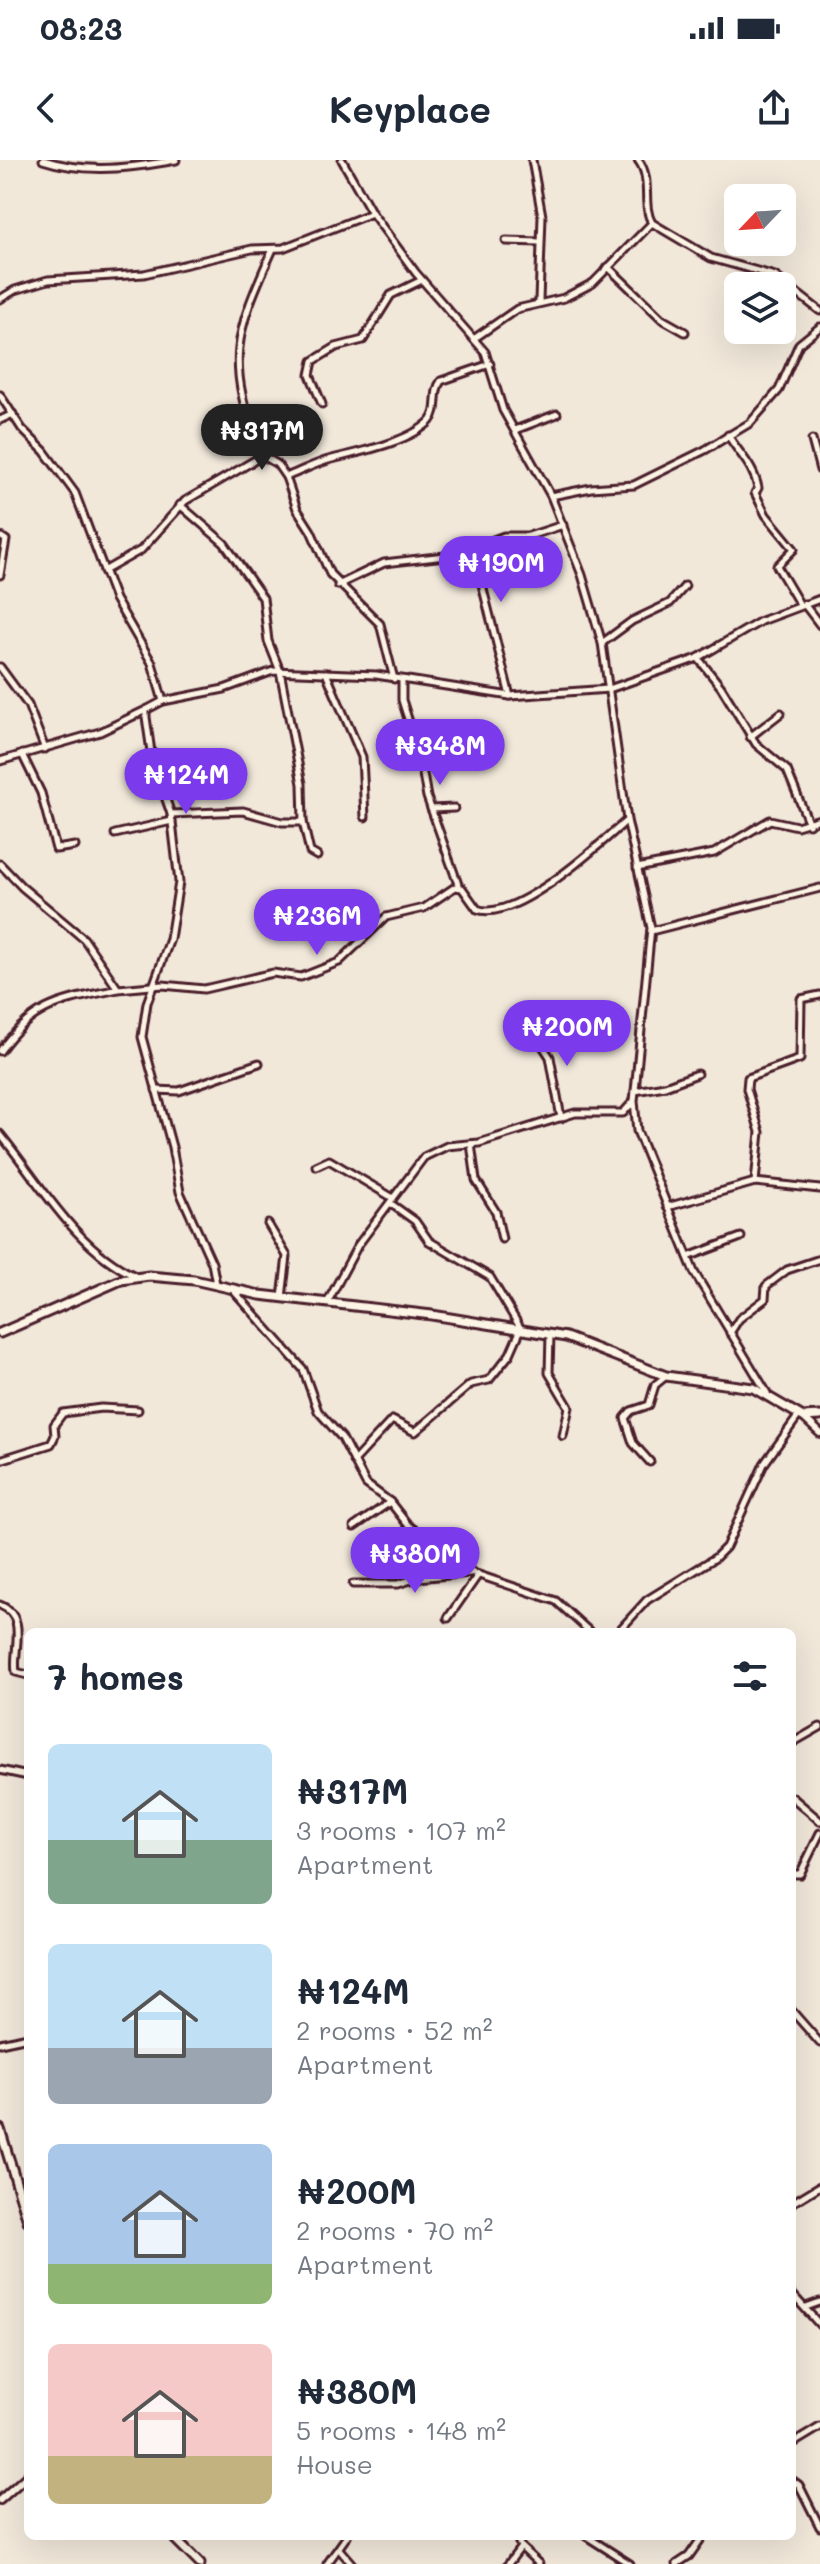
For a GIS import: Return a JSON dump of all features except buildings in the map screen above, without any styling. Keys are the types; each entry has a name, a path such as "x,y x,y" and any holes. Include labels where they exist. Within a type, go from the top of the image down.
{"main road":[{"path":"0,1333 135,1276 216,1284 282,1298 550,1334 588,1343 666,1376 767,1393 800,1415 820,1416"},
{"path":"0,2129 24,2208"},
{"path":"176,2540 200,2564"}],"street":[{"path":"43,160 84,169 176,160"},
{"path":"342,160 372,213 422,280 475,338 490,364 499,399 551,496 563,525 602,643 627,820 651,931 634,1101 640,1141 688,1257 767,1393"},
{"path":"532,160 542,216 539,301"},
{"path":"638,160 645,174 648,215 652,223 711,258 775,276 820,311"},
{"path":"0,299 15,290 48,280 144,274 252,249 291,246 372,213"},
{"path":"475,338 517,309 571,295 599,279 652,223"},
{"path":"506,241 540,242"},
{"path":"273,249 240,330 236,366 262,456 277,464 286,477 297,509 338,585 373,614 380,624 394,679"},
{"path":"608,267 662,319 685,332"},
{"path":"322,404 310,375 313,361 336,347 363,340 391,295 422,280"},
{"path":"551,496 591,488 634,485 705,450 750,423 770,403 799,344 820,327"},
{"path":"286,477 332,459 355,456 422,427 435,414 437,389 441,381 490,364"},
{"path":"0,395 75,493 126,624 152,663 163,701"},
{"path":"0,420 13,414"},
{"path":"515,430 557,414"},
{"path":"728,435 740,455 755,470 758,488 755,493 766,515 794,549 777,566 802,605 820,625"},
{"path":"812,440 820,470"},
{"path":"104,571 141,550 180,505 262,456"},
{"path":"180,505 224,543 239,568 257,584 263,598 268,641 280,671 302,784 303,822 310,852 317,856"},
{"path":"338,585 384,563 432,559 473,549 504,536 529,536 563,525"},
{"path":"0,536 6,540 0,575"},
{"path":"473,549 510,696"},
{"path":"602,643 632,621 670,603 685,586"},
{"path":"0,761 100,732 163,701 224,689 280,671 394,679 510,696 609,689 698,658 761,621 820,599"},
{"path":"698,658 721,687 750,737 787,770 809,824"},
{"path":"0,667 28,705 45,749"},
{"path":"326,673 362,757 365,817"},
{"path":"402,680 402,700 431,809 459,887 477,909 501,909 586,857 627,820"},
{"path":"146,710 152,759 172,817 178,864 177,900 166,953 152,988 142,1032 172,1147 180,1192 212,1263 216,1284"},
{"path":"750,737 781,713"},
{"path":"22,754 41,793 56,849 75,846"},
{"path":"431,809 454,808"},
{"path":"115,834 172,817 243,811 282,822 303,822"},
{"path":"637,868 714,853 770,820 790,826 820,819"},
{"path":"0,864 22,887 84,939 118,989"},
{"path":"0,1051 15,1030 38,1011 66,999 118,989 163,985 204,989 264,974 296,978 325,970 362,944 386,917 424,908 451,888 459,887"},
{"path":"651,931 820,888"},
{"path":"755,1182 760,1132 747,1089 748,1078 800,1059 801,999 820,995"},
{"path":"535,1034 550,1057 561,1118"},
{"path":"156,1090 179,1091 259,1063"},
{"path":"635,1091 665,1086 697,1074"},
{"path":"327,1303 344,1267 424,1157 447,1146 471,1144 581,1112 623,1113 634,1101"},
{"path":"0,1134 65,1219 115,1266 135,1276"},
{"path":"471,1144 476,1180 496,1212 502,1239"},
{"path":"316,1166 329,1160 392,1200 415,1221 429,1241 490,1277 513,1310 521,1329 510,1354 489,1380 471,1384 415,1432 409,1432 392,1420 354,1461"},
{"path":"667,1207 755,1182 820,1189"},
{"path":"268,1224 287,1256 282,1298"},
{"path":"688,1257 741,1237"},
{"path":"730,1333 739,1319 765,1299 766,1286 774,1277 820,1259"},
{"path":"233,1290 303,1369 318,1411 342,1438 366,1484 390,1502 415,1531 475,1574 546,1596 566,1607 586,1628"},
{"path":"550,1334 549,1373 569,1407 563,1436"},
{"path":"650,1462 631,1438 625,1418 631,1411 649,1405 655,1385 666,1376"},
{"path":"0,1460 51,1444 55,1436 54,1425 63,1413 101,1408 138,1410"},
{"path":"622,1628 653,1595 715,1558 726,1547 764,1464 783,1433 800,1415 820,1433"},
{"path":"354,1527 390,1502"},
{"path":"353,1584 398,1584 417,1578 442,1579 475,1574"},
{"path":"448,1618 475,1574"},
{"path":"0,1605 14,1616 18,1631 16,1672 24,1674"},
{"path":"796,1741 820,1727"},
{"path":"0,1770 24,1775"},
{"path":"796,1800 820,1821"},
{"path":"796,1874 800,1874 820,1833"},
{"path":"796,2016 820,2043"},
{"path":"0,2043 24,2038"},
{"path":"796,2201 820,2186"},
{"path":"796,2298 820,2325"},
{"path":"806,2307 820,2302"},
{"path":"796,2442 820,2427"},
{"path":"0,2500 24,2479"},
{"path":"796,2483 820,2527"},
{"path":"327,2564 345,2540"},
{"path":"518,2540 539,2564"},
{"path":"593,2540 630,2564"},
{"path":"677,2564 689,2556 700,2540"},
{"path":"508,2564 521,2547"},
{"path":"339,2549 352,2564"},
{"path":"616,2564 623,2557"}]}
